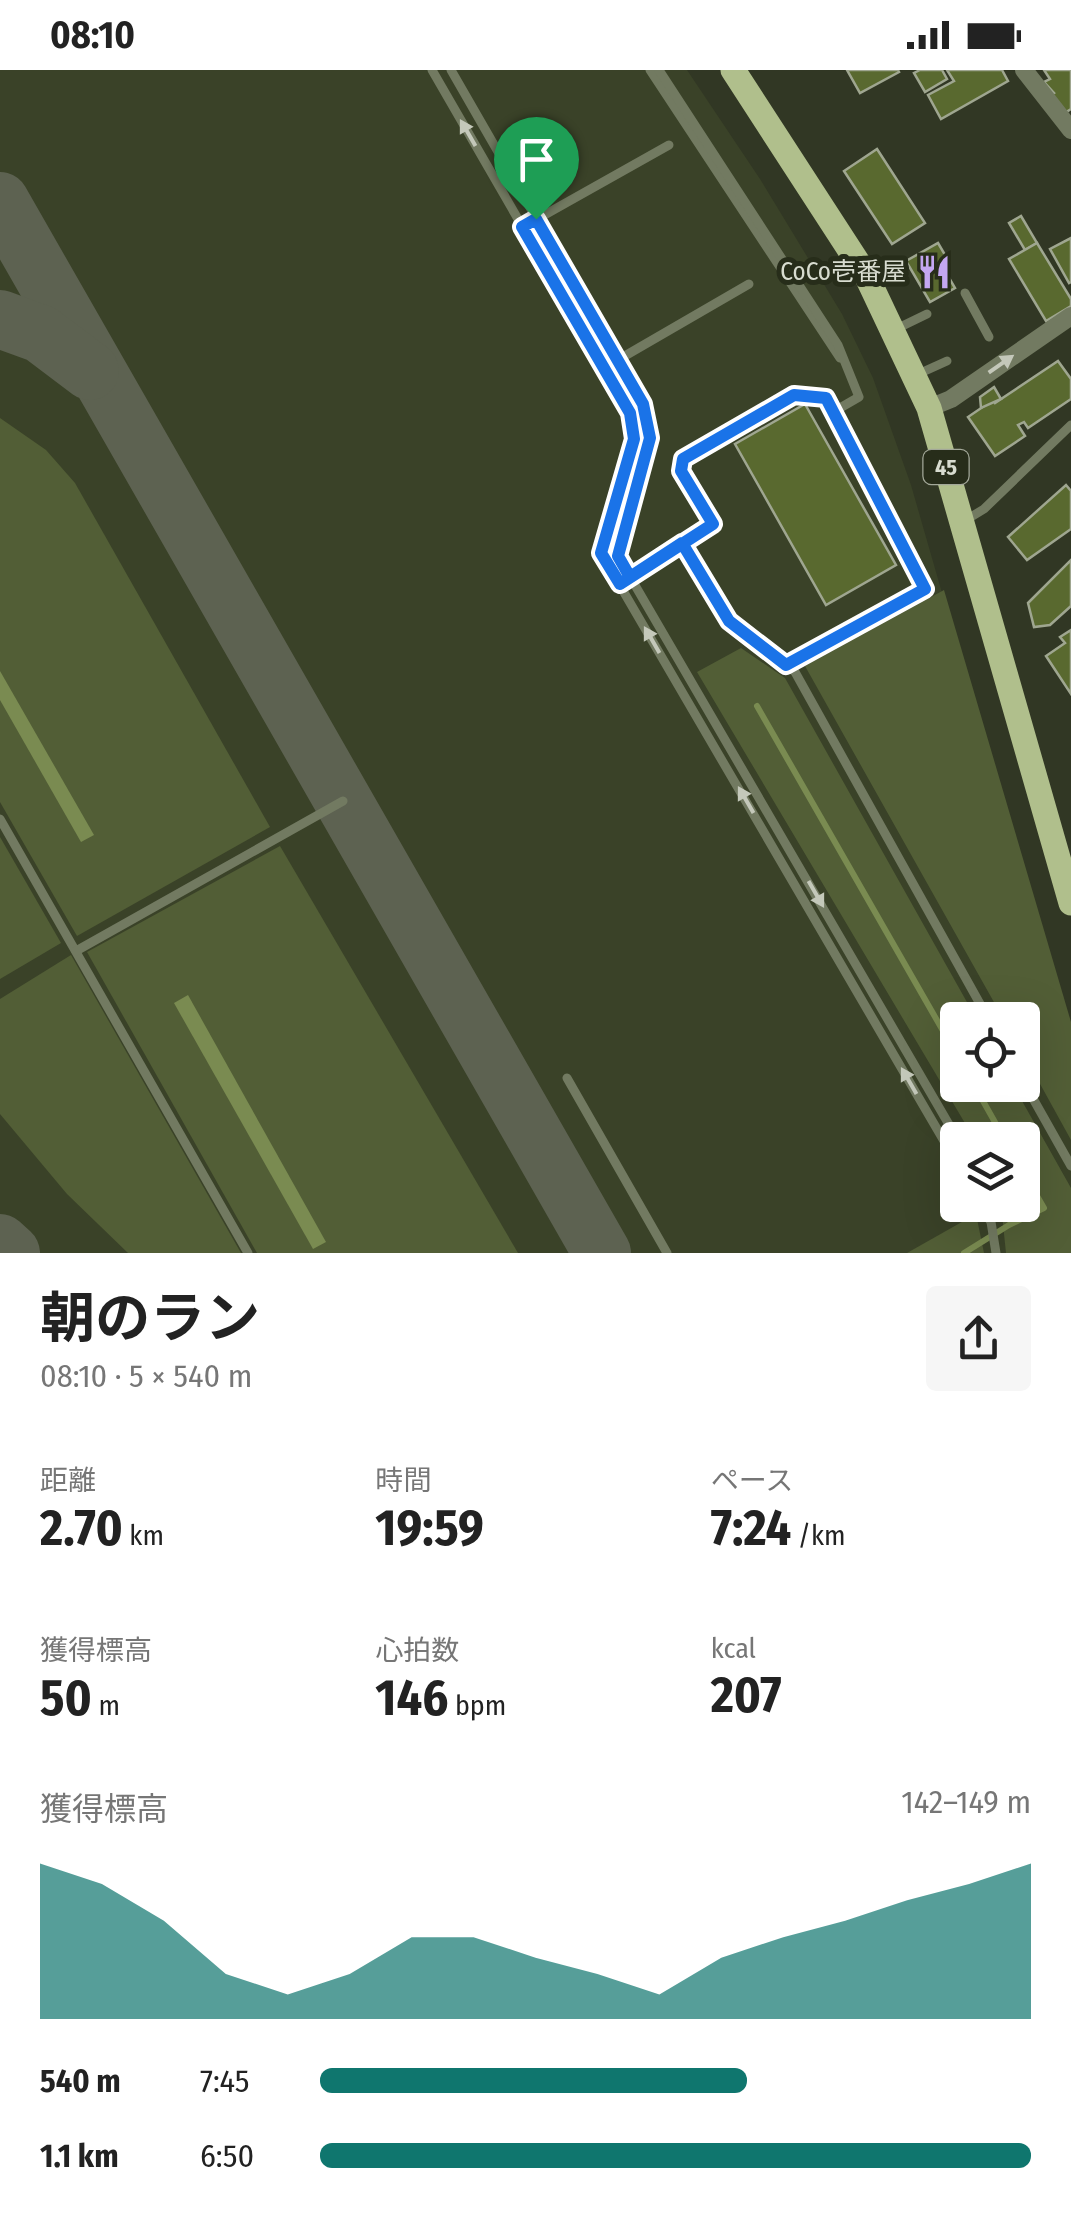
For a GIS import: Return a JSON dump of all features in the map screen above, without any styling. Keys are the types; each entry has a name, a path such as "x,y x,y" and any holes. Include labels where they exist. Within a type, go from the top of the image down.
{"main road":[{"name":"45","path":"733,70 866,276 929,408 1071,903"}],"street":[{"path":"1024,70 1071,130"},
{"path":"929,408 951,398 1071,316"}],"lane":[{"path":"432,70 630,413 634,439 601,553 940,1135"},
{"path":"451,70 643,404 650,438 618,556 948,1122"},
{"path":"650,70 830,348 842,360"},
{"path":"660,70 838,345 859,397 833,412"},
{"path":"522,227 669,144"},
{"path":"604,368 749,284"},
{"path":"964,293 989,337"},
{"path":"892,331 927,314"},
{"path":"914,376 947,361"},
{"path":"620,584 713,524 681,471 683,459 794,395 826,398 925,589 786,665"},
{"path":"962,522 984,509 1071,425"},
{"path":"682,543 729,621 795,672 979,1002"},
{"path":"76,951 343,800"},
{"path":"0,819 248,1253"},
{"path":"567,1078 666,1253"},
{"path":"1035,1102 1071,1166"},
{"path":"991,1222 996,1253"}],"shaded area":[{"path":"0,70 687,70 760,179 842,314 873,378 911,485 1071,1042 1071,1253 0,1253"},
{"path":"0,418 46,450 75,483 270,827 77,936 0,802"},
{"path":"944,590 1071,1022 1071,1140 1040,1084 1040,1002 994,1002 805,666"},
{"path":"741,648 785,678 967,1002 940,1002 940,1081 697,672"},
{"path":"0,671 94,835 81,842 0,700"},
{"path":"0,837 61,943 0,979"},
{"path":"280,846 518,1253 257,1253 87,952"},
{"path":"71,955 241,1253 128,1253 67,1194 0,1114 0,999"},
{"path":"188,995 326,1242 313,1249 174,1003"},
{"path":"952,1102 1023,1102 1034,1122 964,1122"},
{"path":"1040,1133 1071,1188 1071,1253 1006,1253 1003,1222 1040,1222"},
{"path":"962,1222 978,1222 984,1253 907,1253"}],"building":[{"path":"847,70 898,70 899,72 860,93"},
{"path":"942,70 947,79 925,92 914,73"},
{"path":"947,70 1002,70 1008,81 941,119 928,95 954,81"},
{"path":"1044,70 1071,70 1071,109 1063,114 1049,96 1054,93 1044,82 1050,79"},
{"path":"877,149 925,223 892,244 844,171"},
{"path":"1021,216 1037,243 1025,250 1009,223"},
{"path":"1071,238 1071,282 1069,283 1050,249"},
{"path":"938,243 948,260 941,264 955,288 930,302 906,261"},
{"path":"1037,243 1071,299 1071,306 1046,321 1009,259"},
{"path":"1058,361 1071,379 1071,399 1028,428 1024,422 1018,425 1025,436 995,456 968,417"},
{"path":"994,387 1001,399 981,408 980,397"},
{"path":"805,404 896,565 826,605 735,444"},
{"path":"1066,485 1071,491 1071,529 1027,560 1008,537"},
{"path":"1071,560 1071,606 1050,625 1034,627 1028,603"},
{"path":"1071,630 1071,694 1046,656 1065,643 1060,637"}],"waterway":[{"path":"757,706 940,1026"},
{"path":"984,1102 995,1122"},
{"path":"1040,1201 1044,1208 1040,1210"},
{"path":"964,1253 1015,1222"}],"taxiway":[{"path":"0,201 602,1253"},
{"path":"0,319 41,334 90,371"},
{"path":"0,1243 11,1253"}],"place":[{"name":"CoCo壱番屋","path":"934,272"}],"route":[{"path":"536,219 522,227 630,413 633,425 634,439 601,553 620,584 682,543 713,524 681,471 683,459 794,395 826,398 925,589 786,665 729,621 682,543 630,577 618,556 650,438 648,420 643,404 536,219"}]}
